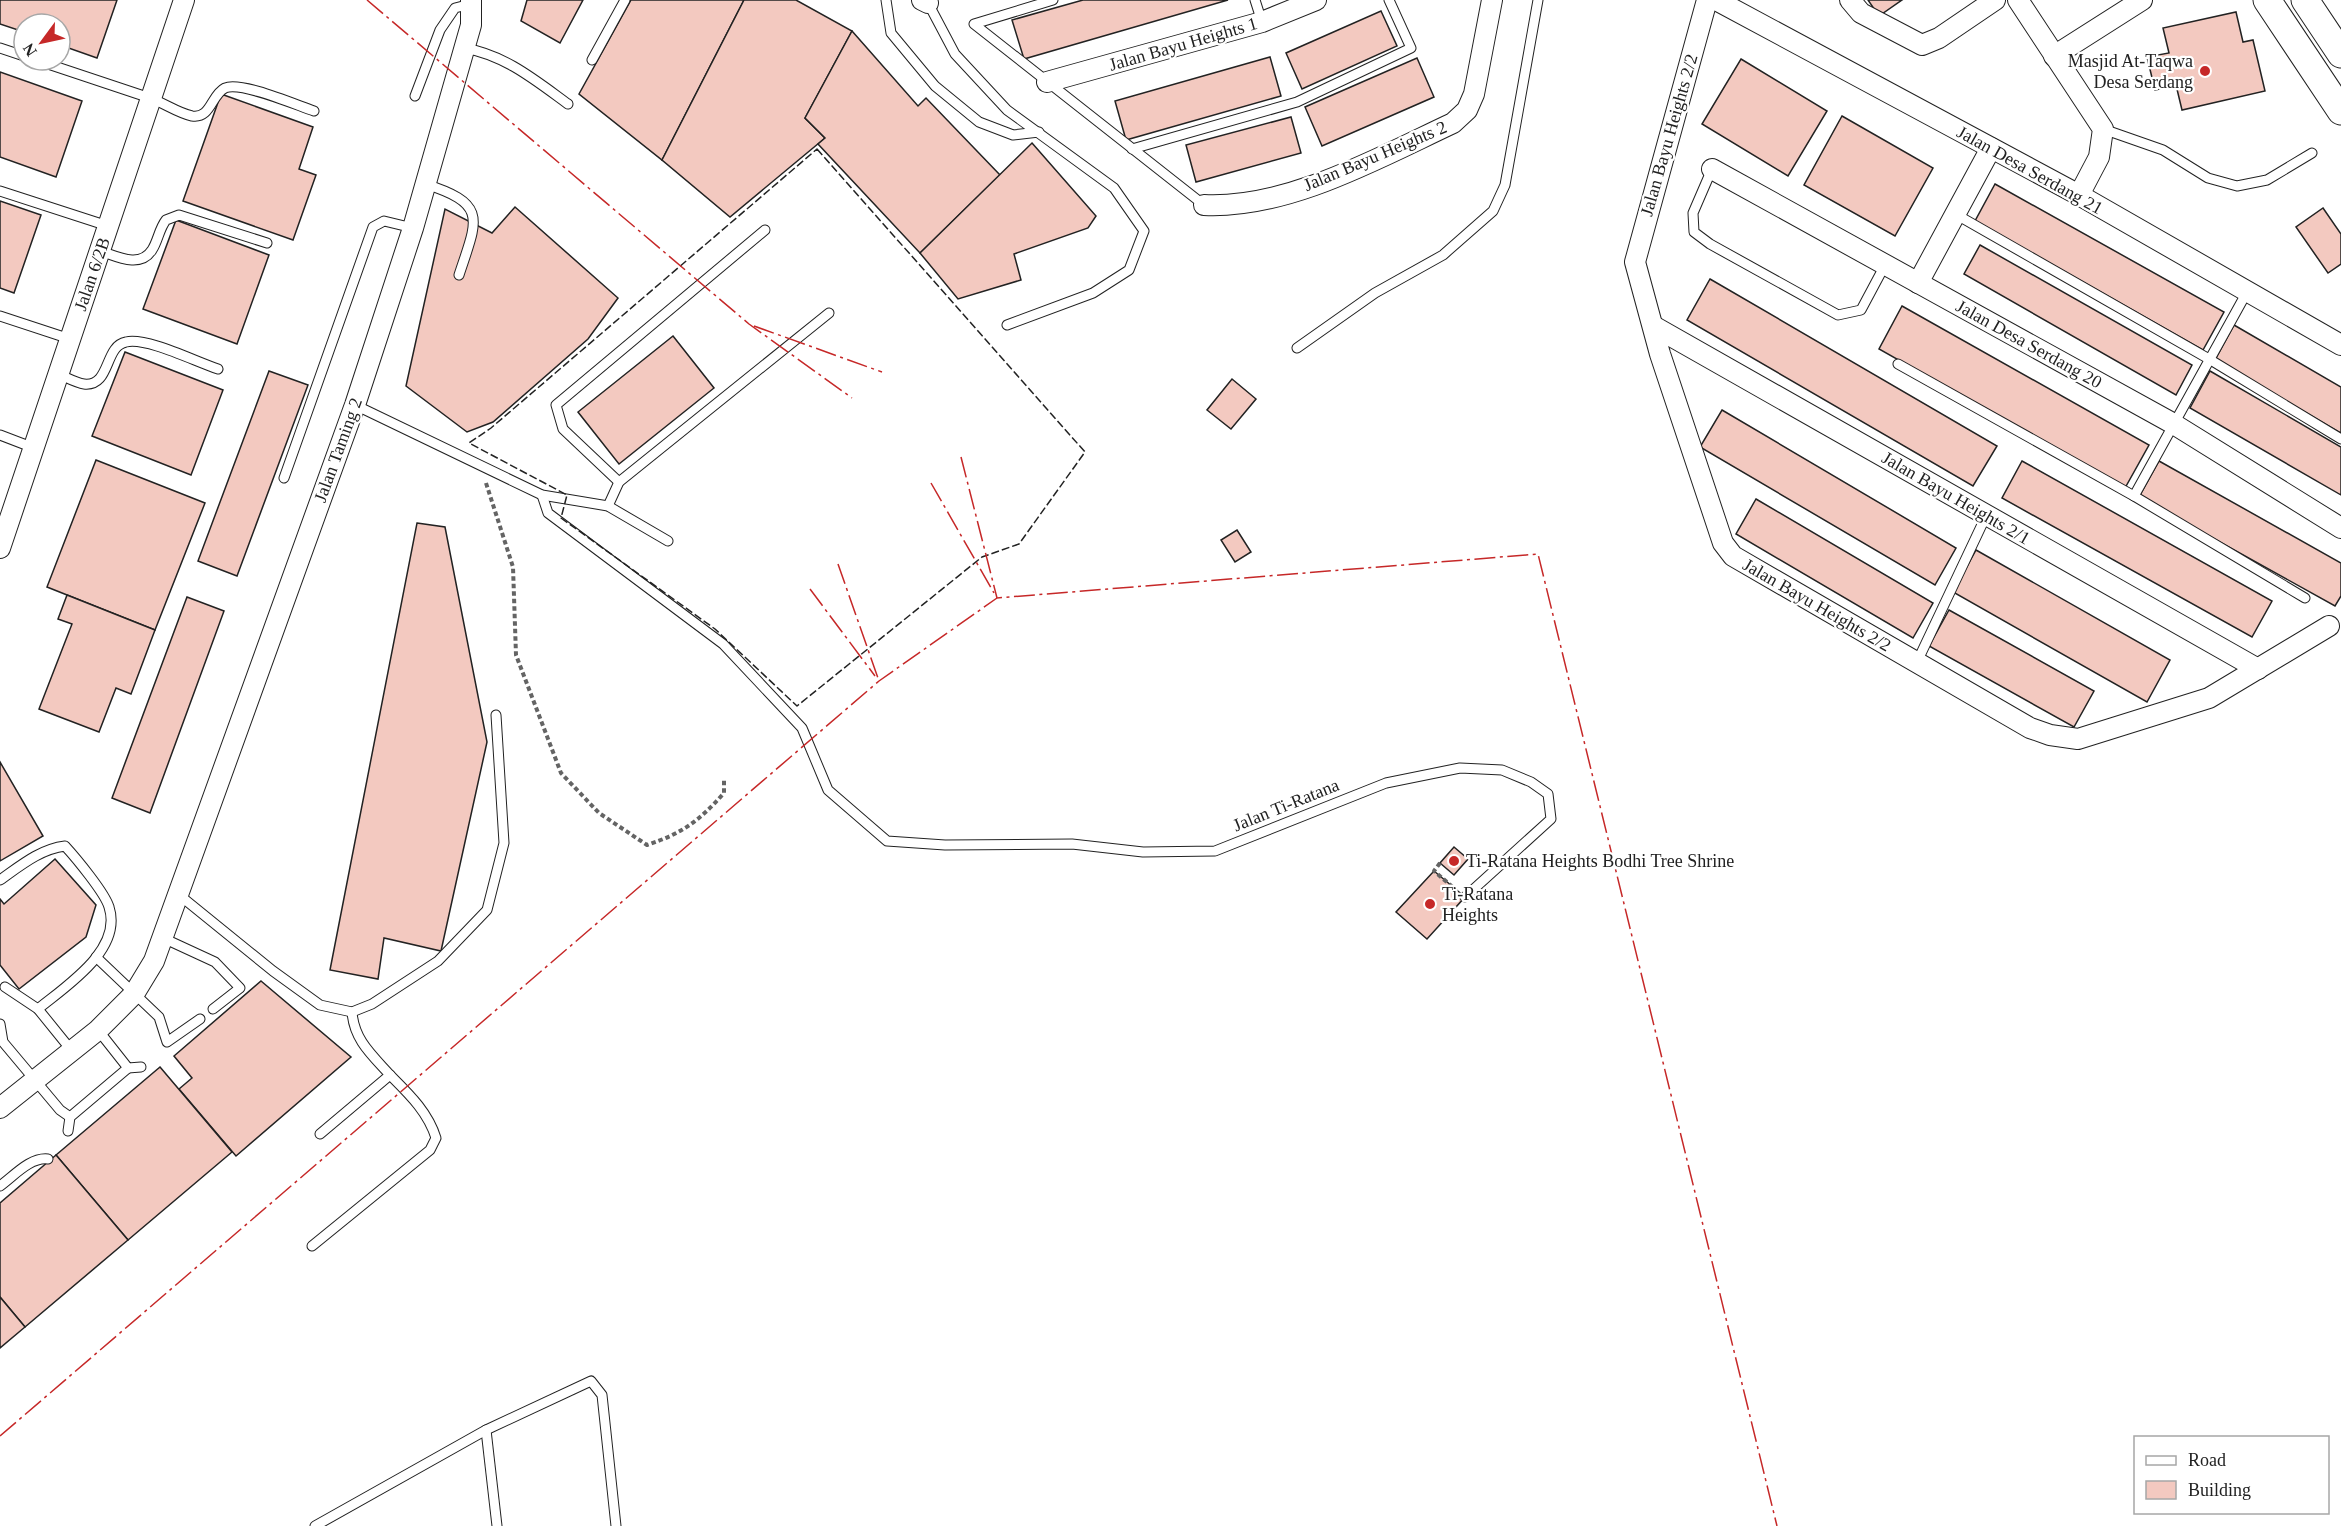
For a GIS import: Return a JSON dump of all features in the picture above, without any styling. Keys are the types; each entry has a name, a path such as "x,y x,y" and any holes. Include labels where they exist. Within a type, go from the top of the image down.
{"street":[{"name":"Jalan 6/2B","path":"0,548 184,0"},
{"name":"Jalan Bayu Heights 1","path":"1047,82 1262,22 1316,0"},
{"name":"Jalan Bayu Heights 2","path":"1204,205 1239,204 1327,180 1453,123 1467,110 1474,94 1492,0"},
{"name":"Jalan Bayu Heights 2/2","path":"1707,0 1635,262 1655,327 1660,354 1723,543 1733,556 2030,728 2050,735 2078,739 2209,698 2329,626"},
{"name":"Jalan Desa Serdang 21","path":"1716,0 2079,195 2341,345"},
{"path":"1850,0 1861,13 1922,45 1939,38 1995,0"},
{"path":"2018,0 2103,129 2099,156 2079,195"},
{"path":"2054,56 2142,0"},
{"path":"2267,0 2341,111"},
{"path":"2305,0 2341,54"},
{"name":"Jalan Taming 2","path":"0,1108 98,1030 134,994 164,938 177,893 355,405 413,228 471,25 471,2"},
{"path":"1918,283 1958,215 1991,148"},
{"name":"Jalan Desa Serdang 20","path":"1712,169 2172,423 2341,528"},
{"name":"Jalan Bayu Heights 2/1","path":"1655,327 2258,669"}],"lane":[{"path":"592,60 625,0"},
{"path":"886,0 891,33 935,86 979,122 1013,135 1039,132"},
{"path":"1053,0 975,24 1204,205"},
{"path":"1255,0 1262,22"},
{"path":"1132,149 1297,102 1411,48 1389,0"},
{"path":"1298,348 1375,293 1443,255 1493,211 1505,185 1538,0"},
{"path":"415,96 440,30 454,8 471,2"},
{"path":"925,2 955,54 1007,110 1114,188 1144,231 1129,270 1093,294 1007,326"},
{"path":"464,48 488,52 510,64 568,104"},
{"path":"71,72 151,99 190,116 200,116 209,110 215,97 226,88 240,87 314,111"},
{"path":"2103,129 2163,150 2208,178 2237,186 2267,180 2312,153"},
{"path":"1712,169 1693,213 1694,232 1769,277 1838,315 1861,310 1885,265"},
{"path":"425,184 463,199 472,214 473,231 459,275"},
{"path":"0,191 108,226"},
{"path":"100,251 134,261 143,259 152,250 166,220 179,215 267,243"},
{"path":"1958,215 2209,359 2341,439"},
{"path":"284,478 373,227 384,221 413,228"},
{"path":"619,482 564,429 556,405 765,230"},
{"path":"2134,496 2172,423 2247,292"},
{"path":"608,506 619,482 829,313"},
{"path":"0,316 70,339"},
{"path":"58,374 84,384 95,383 103,375 114,349 124,342 138,341 218,369"},
{"path":"1898,364 2134,496 2305,598"},
{"path":"355,405 542,495 608,506 668,541"},
{"path":"0,435 34,448"},
{"name":"Jalan Ti-Ratana","path":"542,495 548,513 723,644 802,728 828,790 887,841 945,845 1072,844 1143,852 1215,851 1386,783 1461,768 1502,770 1531,782 1548,794 1551,819 1465,897"},
{"path":"1917,663 1986,516"},
{"path":"177,893 273,971 320,1005 352,1012 372,1004 438,961 487,910 504,843 496,715"},
{"path":"0,880 34,857 52,848 65,846 77,859 109,907 110,935 96,957 38,1009"},
{"path":"164,938 215,962 240,988 213,1009"},
{"path":"96,957 159,1017 167,1041 200,1019"},
{"path":"5,987 38,1009 72,1051"},
{"path":"312,1246 430,1150 436,1138 432,1125 414,1100 364,1047 354,1029 352,1012"},
{"path":"0,1024 2,1044 60,1110 70,1117"},
{"path":"98,1030 128,1068"},
{"path":"68,1131 70,1117 128,1068 141,1067"},
{"path":"320,1134 390,1075"},
{"path":"0,1186 28,1164 38,1159 48,1159"},
{"path":"315,1526 486,1430 591,1381 602,1395 616,1526"},
{"path":"486,1430 497,1526"}],"path":[{"path":"481,464 492,508 513,567 516,655 561,773 599,813 647,845 676,835 700,819 724,793 724,779"},
{"path":"1440,863 1434,871 1465,897"}],"building":[{"path":"0,0 117,0 97,58 72,49 72,12 12,12 12,28 0,24"},
{"path":"527,0 583,0 560,43 521,21"},
{"path":"631,0 744,0 662,160 579,94"},
{"path":"744,0 796,0 852,31 805,118 825,138 730,217 662,160"},
{"path":"1083,0 1228,0 1024,59 1012,20"},
{"path":"1868,0 1902,0 1879,16"},
{"path":"1381,11 1397,46 1302,89 1286,53"},
{"name":"Masjid At-Taqwa Desa Serdang","path":"2236,12 2243,42 2253,40 2265,91 2182,110 2176,85 2155,90 2147,57 2169,53 2163,28"},
{"path":"852,31 918,106 926,98 1000,175 920,253 818,144 825,138 805,118"},
{"path":"1270,57 1281,96 1126,140 1115,101"},
{"path":"1417,58 1434,97 1322,146 1305,107"},
{"path":"1741,59 1827,111 1788,176 1702,124"},
{"path":"0,72 82,101 56,177 0,157"},
{"path":"221,94 313,127 299,169 316,175 293,240 183,201"},
{"path":"1842,116 1933,168 1895,236 1804,185"},
{"path":"1291,117 1301,153 1196,182 1186,145"},
{"path":"1032,143 1096,216 1088,228 1014,254 1021,280 958,299 920,253"},
{"path":"1995,184 2224,312 2203,350 1975,221"},
{"path":"0,201 41,215 14,293 0,288"},
{"path":"515,207 618,298 588,339 493,422 467,432 406,386 445,209 492,233"},
{"path":"2323,208 2341,234 2341,264 2328,273 2296,227"},
{"path":"176,220 269,255 237,344 143,309"},
{"path":"1980,245 2192,365 2176,395 1964,274"},
{"path":"1710,279 1997,446 1973,486 1687,320"},
{"path":"1902,306 2149,445 2125,488 1879,349"},
{"path":"2234,325 2341,387 2341,433 2215,360"},
{"path":"673,336 714,388 619,464 578,412"},
{"path":"125,352 223,390 191,475 92,436"},
{"path":"269,371 308,385 237,576 198,561"},
{"path":"2210,371 2341,447 2341,495 2190,408"},
{"path":"1232,379 1256,399 1231,429 1207,410"},
{"path":"1722,410 1956,548 1935,585 1700,447"},
{"path":"96,460 205,503 155,630 47,587"},
{"path":"2022,461 2272,601 2252,637 2002,498"},
{"path":"2159,461 2341,563 2341,596 2335,606 2139,497"},
{"path":"1756,499 1933,603 1913,638 1736,534"},
{"path":"417,523 445,527 487,742 441,951 384,938 378,979 330,970"},
{"path":"1237,530 1251,552 1235,562 1221,540"},
{"path":"1976,550 2170,660 2147,702 1953,592"},
{"path":"67,595 155,630 131,694 116,688 99,732 39,709 72,624 58,619"},
{"path":"187,597 224,611 150,813 112,798"},
{"path":"1949,610 2094,691 2074,727 1929,646"},
{"path":"0,762 43,836 0,861"},
{"name":"Ti-Ratana Heights Bodhi Tree Shrine","path":"1454,847 1468,859 1454,875 1440,863"},
{"path":"55,859 96,905 86,937 19,989 0,965 0,899 4,904"},
{"name":"Ti-Ratana Heights","path":"1434,871 1465,897 1427,939 1396,912"},
{"path":"261,981 351,1057 236,1156 179,1089 192,1078 174,1056"},
{"path":"160,1067 232,1152 128,1240 56,1155"},
{"path":"56,1155 128,1240 25,1327 0,1297 0,1203"},
{"path":"0,1297 25,1327 0,1348"}],"fence":[{"path":"817,149 1085,452 1019,544 982,557 797,706 715,629 561,518 567,495 469,443 491,428 817,149"}],"power":[{"path":"367,0 749,324 852,398"},
{"path":"754,326 882,372"},
{"path":"961,457 997,598"},
{"path":"931,483 994,593"},
{"path":"0,1436 879,681 997,598 1538,554 1777,1526"},
{"path":"838,564 879,681"},
{"path":"810,589 875,676"}],"place":[{"name":"Masjid At-Taqwa Desa Serdang","path":"2205,71"},
{"name":"Ti-Ratana Heights Bodhi Tree Shrine","path":"1454,861"},
{"name":"Ti-Ratana Heights","path":"1430,904"}]}
